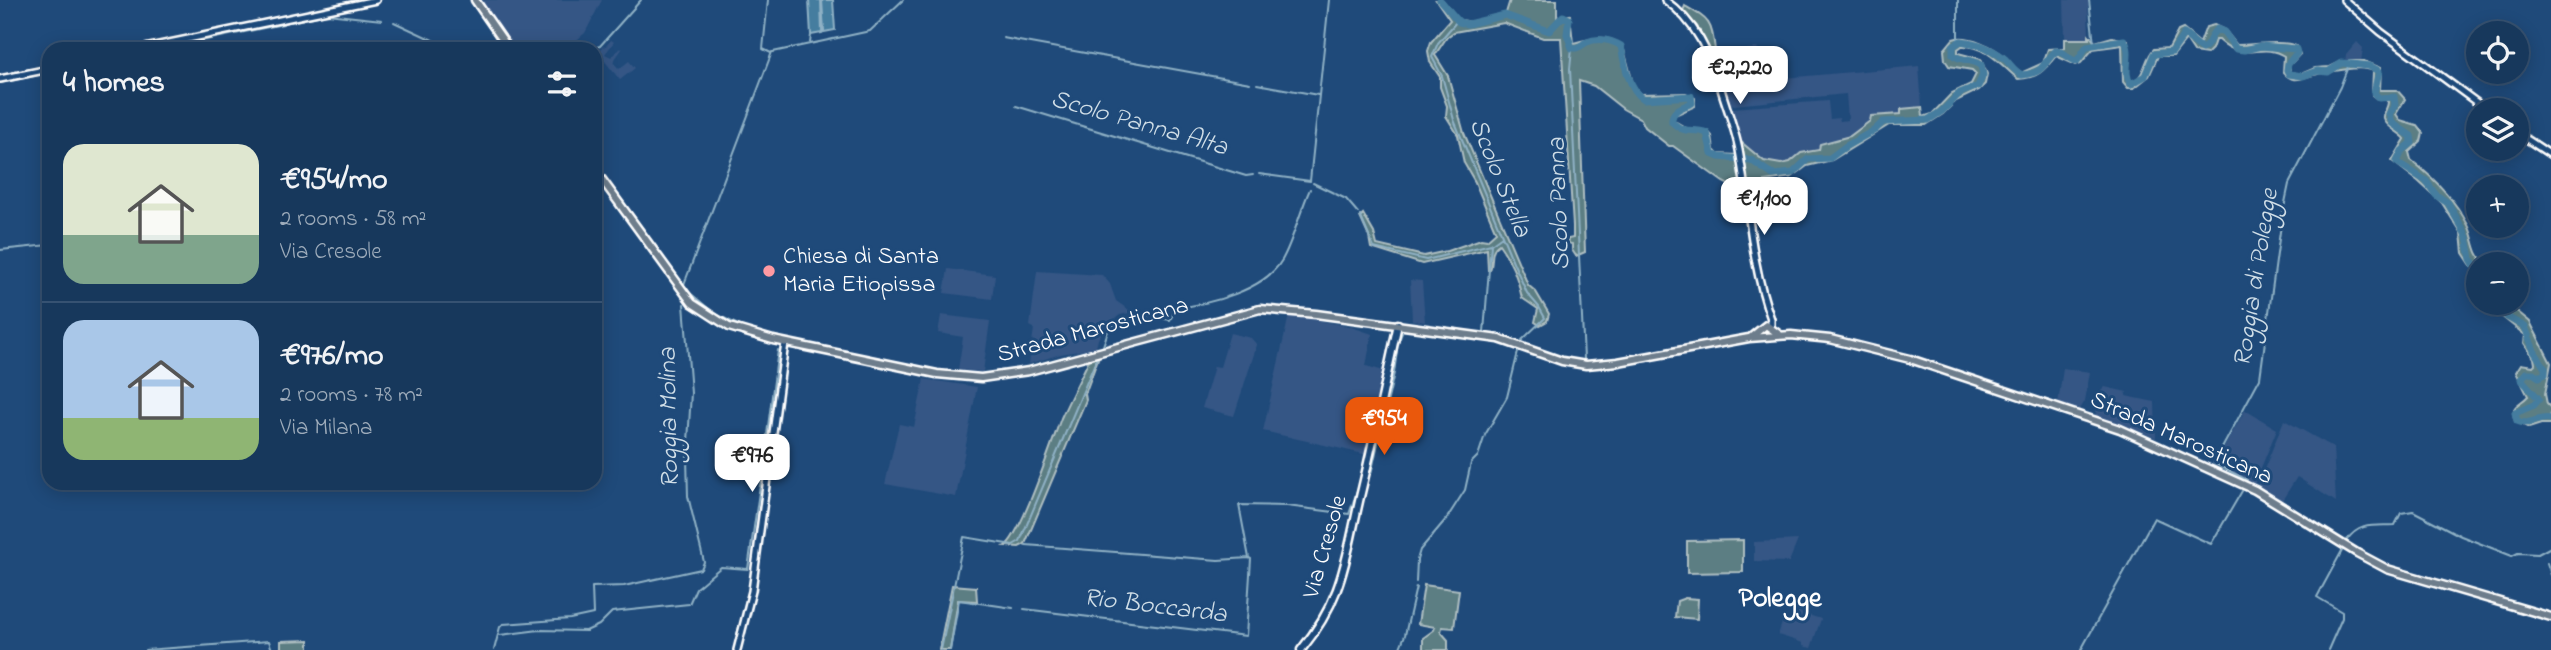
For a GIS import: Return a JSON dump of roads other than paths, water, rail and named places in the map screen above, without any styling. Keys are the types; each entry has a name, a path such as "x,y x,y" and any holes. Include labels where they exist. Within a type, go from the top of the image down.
{"main road":[{"path":"469,0 481,10"},
{"path":"475,0 504,42"},
{"name":"Strada Marosticana","path":"602,180 692,303 714,319 736,330 785,343 937,374 981,378 1029,371 1259,309 1398,324 1505,340 1566,362 1586,365 1618,362 1749,338 1767,331 1781,335 1830,339 1896,354 2120,429 2255,490 2387,569 2551,617"},
{"name":"Via Cresole","path":"1301,650 1326,617 1341,581 1398,324"}],"street":[{"path":"174,42 376,0"},
{"path":"1665,0 1695,28 1715,71 1738,148 1753,254 1768,311 1767,331"},
{"path":"2344,0 2381,32 2471,98"},
{"path":"0,79 42,70"},
{"path":"2529,141 2551,155"},
{"path":"737,650 752,591 785,343"}],"waterway":[{"path":"602,44 641,0"},
{"path":"768,0 763,49 771,53"},
{"name":"Roggia Molina","path":"773,52 870,31 903,0"},
{"path":"1259,174 1310,181 1329,0"},
{"path":"1440,0 1459,22 1468,24 1505,15 1549,31 1563,16 1569,19 1567,34 1572,48 1596,40 1605,40 1621,46 1631,83 1639,95 1644,99 1691,96 1692,103 1676,112 1672,122 1686,130 1707,133 1712,154 1751,160 1773,175 1793,173 1808,159 1830,158 1875,130 1883,122 1928,120 1942,111 1960,93 1978,86 1983,75 1981,65 1953,55 1953,46 1961,41 1995,52 2022,75 2036,72 2056,51 2077,61 2087,46 2124,40 2128,51 2127,73 2131,84 2145,76 2154,54 2172,52 2184,34 2202,49 2217,29 2224,32 2236,49 2261,46 2296,49 2297,53 2288,64 2289,74 2303,76 2317,71 2328,72 2342,63 2369,66 2379,71 2374,93 2379,98 2394,97 2395,105 2389,114 2392,123 2411,136 2412,143 2402,151 2397,162 2426,181 2436,195 2448,203 2467,237 2470,252"},
{"path":"1958,0 1958,42"},
{"path":"2089,0 2094,44"},
{"path":"291,22 327,14 382,20"},
{"name":"Scolo Stella","path":"1457,21 1438,43 1432,57 1442,76 1454,120 1514,264 1527,293 1545,318 1522,340"},
{"path":"394,22 437,42"},
{"path":"196,42 283,24"},
{"path":"810,43 811,35"},
{"path":"1003,38 1250,83"},
{"name":"Scolo Panna","path":"1572,48 1570,69 1584,359"},
{"name":"Roggia Molina","path":"744,328 714,313 683,287 772,52"},
{"name":"Roggia di Polegge","path":"2247,480 2214,463 2260,378 2289,184 2340,87 2349,64"},
{"path":"0,83 42,74"},
{"path":"1257,84 1318,95"},
{"name":"Scolo Panna Alta","path":"1016,106 1246,176 1253,175"},
{"path":"1313,183 1346,199 1358,213"},
{"path":"1103,346 1109,328 1122,320 1146,315 1170,320 1176,308 1235,294 1274,271 1290,244 1310,189"},
{"path":"1360,215 1374,248 1426,260 1491,244 1502,236"},
{"name":"Roggia Molina","path":"1484,332 1491,244"},
{"path":"0,250 42,246"},
{"name":"Roggia Molina","path":"494,650 503,624 570,619 593,614 592,587 624,586 701,569 704,562 688,496 687,458 691,393 684,304"},
{"path":"2507,315 2525,327 2534,351 2545,368 2545,374 2539,377 2526,373 2521,379 2539,399 2534,405 2515,413 2517,421 2526,423 2551,419"},
{"name":"Roggia Molina","path":"1371,474 1402,333"},
{"name":"Scolo Stella","path":"1416,582 1420,550 1447,518 1465,490 1471,463 1478,456 1485,435 1507,397 1519,348"},
{"path":"763,465 778,350"},
{"path":"941,650 964,537 1013,545 1020,541 1097,358"},
{"path":"2549,419 2551,413"},
{"path":"500,635 539,630 586,631 599,625 612,612 689,604 696,588 721,567 748,569 762,471"},
{"name":"Roggia Molina","path":"1026,545 1218,560 1249,558 1239,505 1287,506 1349,514 1361,480"},
{"name":"Roggia di Polegge","path":"2081,650 2154,518 2211,544 2242,491"},
{"path":"2347,540 2362,528 2395,525 2401,513 2413,511 2461,536 2512,556 2518,553 2538,554 2551,547"},
{"path":"2328,650 2342,612 2317,597 2343,549"},
{"name":"Rio Boccarda","path":"1024,609 1246,636 1249,558"},
{"path":"2547,563 2551,575"},
{"name":"Scolo Stella","path":"1399,650 1416,587"},
{"name":"Rio Boccarda","path":"950,650 959,600 1013,608"},
{"path":"145,650 269,641 272,650"}],"place":[{"name":"Chiesa di Santa Maria Etiopissa","path":"769,271"}],"district":[{"name":"Polegge","path":"1780,599"}]}
